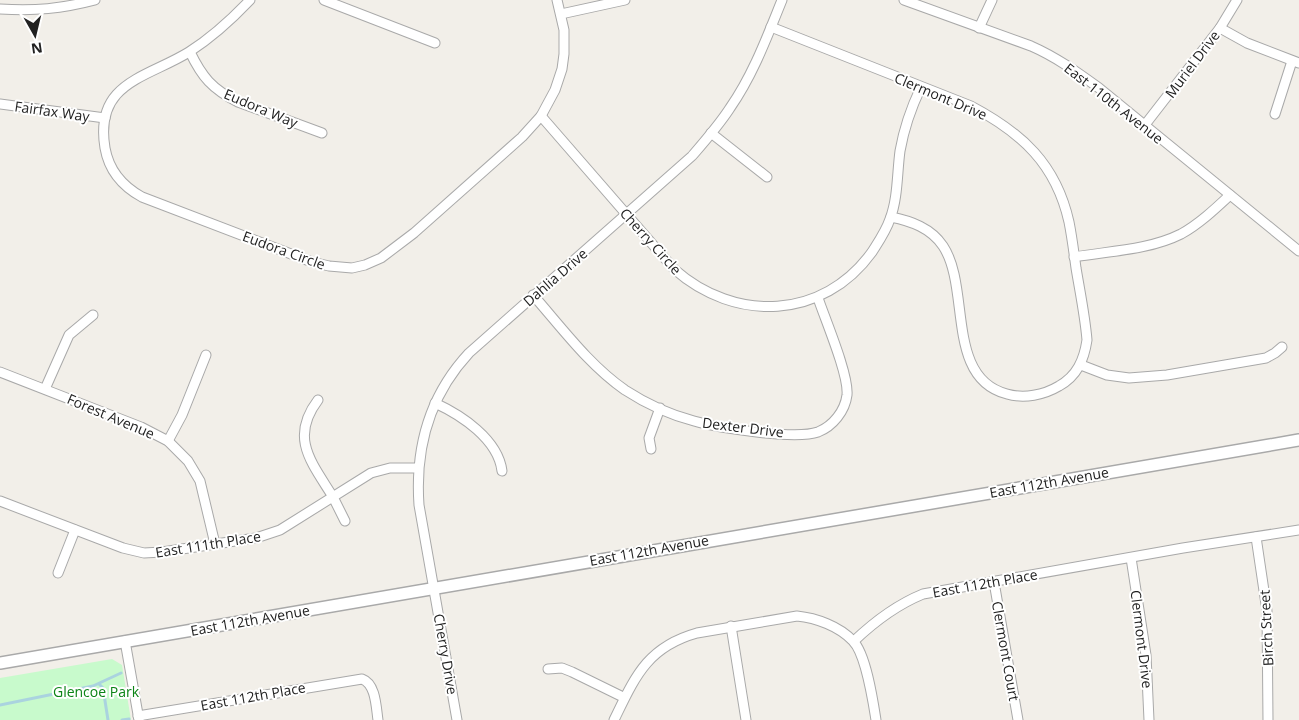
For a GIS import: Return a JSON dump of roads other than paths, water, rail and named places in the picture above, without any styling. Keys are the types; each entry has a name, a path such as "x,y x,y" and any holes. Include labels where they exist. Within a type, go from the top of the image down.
{"street":[{"path":"0,9 43,10 67,7 95,0"},
{"name":"Eudora Circle","path":"250,0 223,26 190,52 128,84 115,96 105,118 104,139 107,157 116,176 131,191 142,197 312,262 342,268 365,265 381,258 414,233 522,137 541,116 555,90 562,69 565,42 562,14 557,0"},
{"path":"324,0 434,43"},
{"path":"562,14 625,0"},
{"name":"Dahlia Drive","path":"434,588 419,505 418,468 420,450 435,403 448,379 459,364 486,337 692,156 721,122 743,88 762,52 782,0"},
{"name":"East 110th Avenue","path":"904,0 1031,46 1060,60 1099,88 1299,251"},
{"path":"979,28 992,0"},
{"name":"Muriel Drive","path":"1144,126 1220,28 1237,0"},
{"name":"Clermont Drive","path":"771,27 971,106 998,121 1029,146 1052,176 1062,198 1069,222 1087,340 1081,365"},
{"path":"1220,28 1247,43 1296,62 1276,114"},
{"name":"Eudora Way","path":"190,52 202,74 213,87 226,96 322,133"},
{"name":"Cherry Circle","path":"541,116 674,268 694,285 714,295 733,302 760,307 792,304 818,298 841,285 858,271 880,240 891,217 905,128 920,87"},
{"name":"Fairfax Way","path":"0,104 105,118"},
{"path":"711,133 767,177"},
{"path":"1074,257 1145,246 1171,238 1200,222 1230,195"},
{"path":"891,217 908,221 924,228 942,244 954,272 964,339 969,358 977,373 990,386 1005,394 1014,396 1037,395 1051,391 1064,384 1081,365 1118,378 1146,377 1266,358 1282,346"},
{"name":"Dexter Drive","path":"533,295 591,361 625,390 660,408 692,420 728,429 802,434 818,432 826,428 843,409 847,396 847,388 833,340 818,298"},
{"path":"44,389 69,335 93,316"},
{"path":"168,441 182,415 206,355"},
{"name":"Forest Avenue","path":"0,372 141,427 168,441 188,461 200,481 215,544"},
{"path":"318,400 306,423 304,445 316,473 346,521"},
{"path":"435,403 456,413 470,424 492,449 499,460 502,471"},
{"path":"651,449 649,438 660,408"},
{"name":"East 112th Avenue","path":"0,663 1299,440"},
{"name":"East 111th Place","path":"0,501 123,548 144,553 269,535 333,498 371,473 390,468 418,468"},
{"path":"58,573 75,530"},
{"name":"East 112th Place","path":"854,642 888,612 914,598 942,590 1299,530"},
{"name":"Birch Street","path":"1256,537 1267,611 1268,720"},
{"name":"Clermont Drive","path":"1131,558 1146,655 1149,720"},
{"name":"Clermont Court","path":"994,582 1018,720"},
{"name":"Cherry Drive","path":"434,588 457,720"},
{"path":"614,720 634,680 649,660 668,644 684,636 784,617 812,618 823,622 854,642 862,658 871,691 876,720"},
{"path":"731,626 746,720"},
{"path":"125,641 139,718"},
{"path":"548,669 562,668 624,697"},
{"name":"East 112th Place","path":"139,718 354,679 367,680 371,685 378,720"}],"waterway":[{"path":"0,705 93,686 121,673"},
{"path":"99,684 103,688 108,720"},
{"path":"122,720 129,719"}],"park label":[{"name":"Glencoe Park","path":"96,691"}]}
